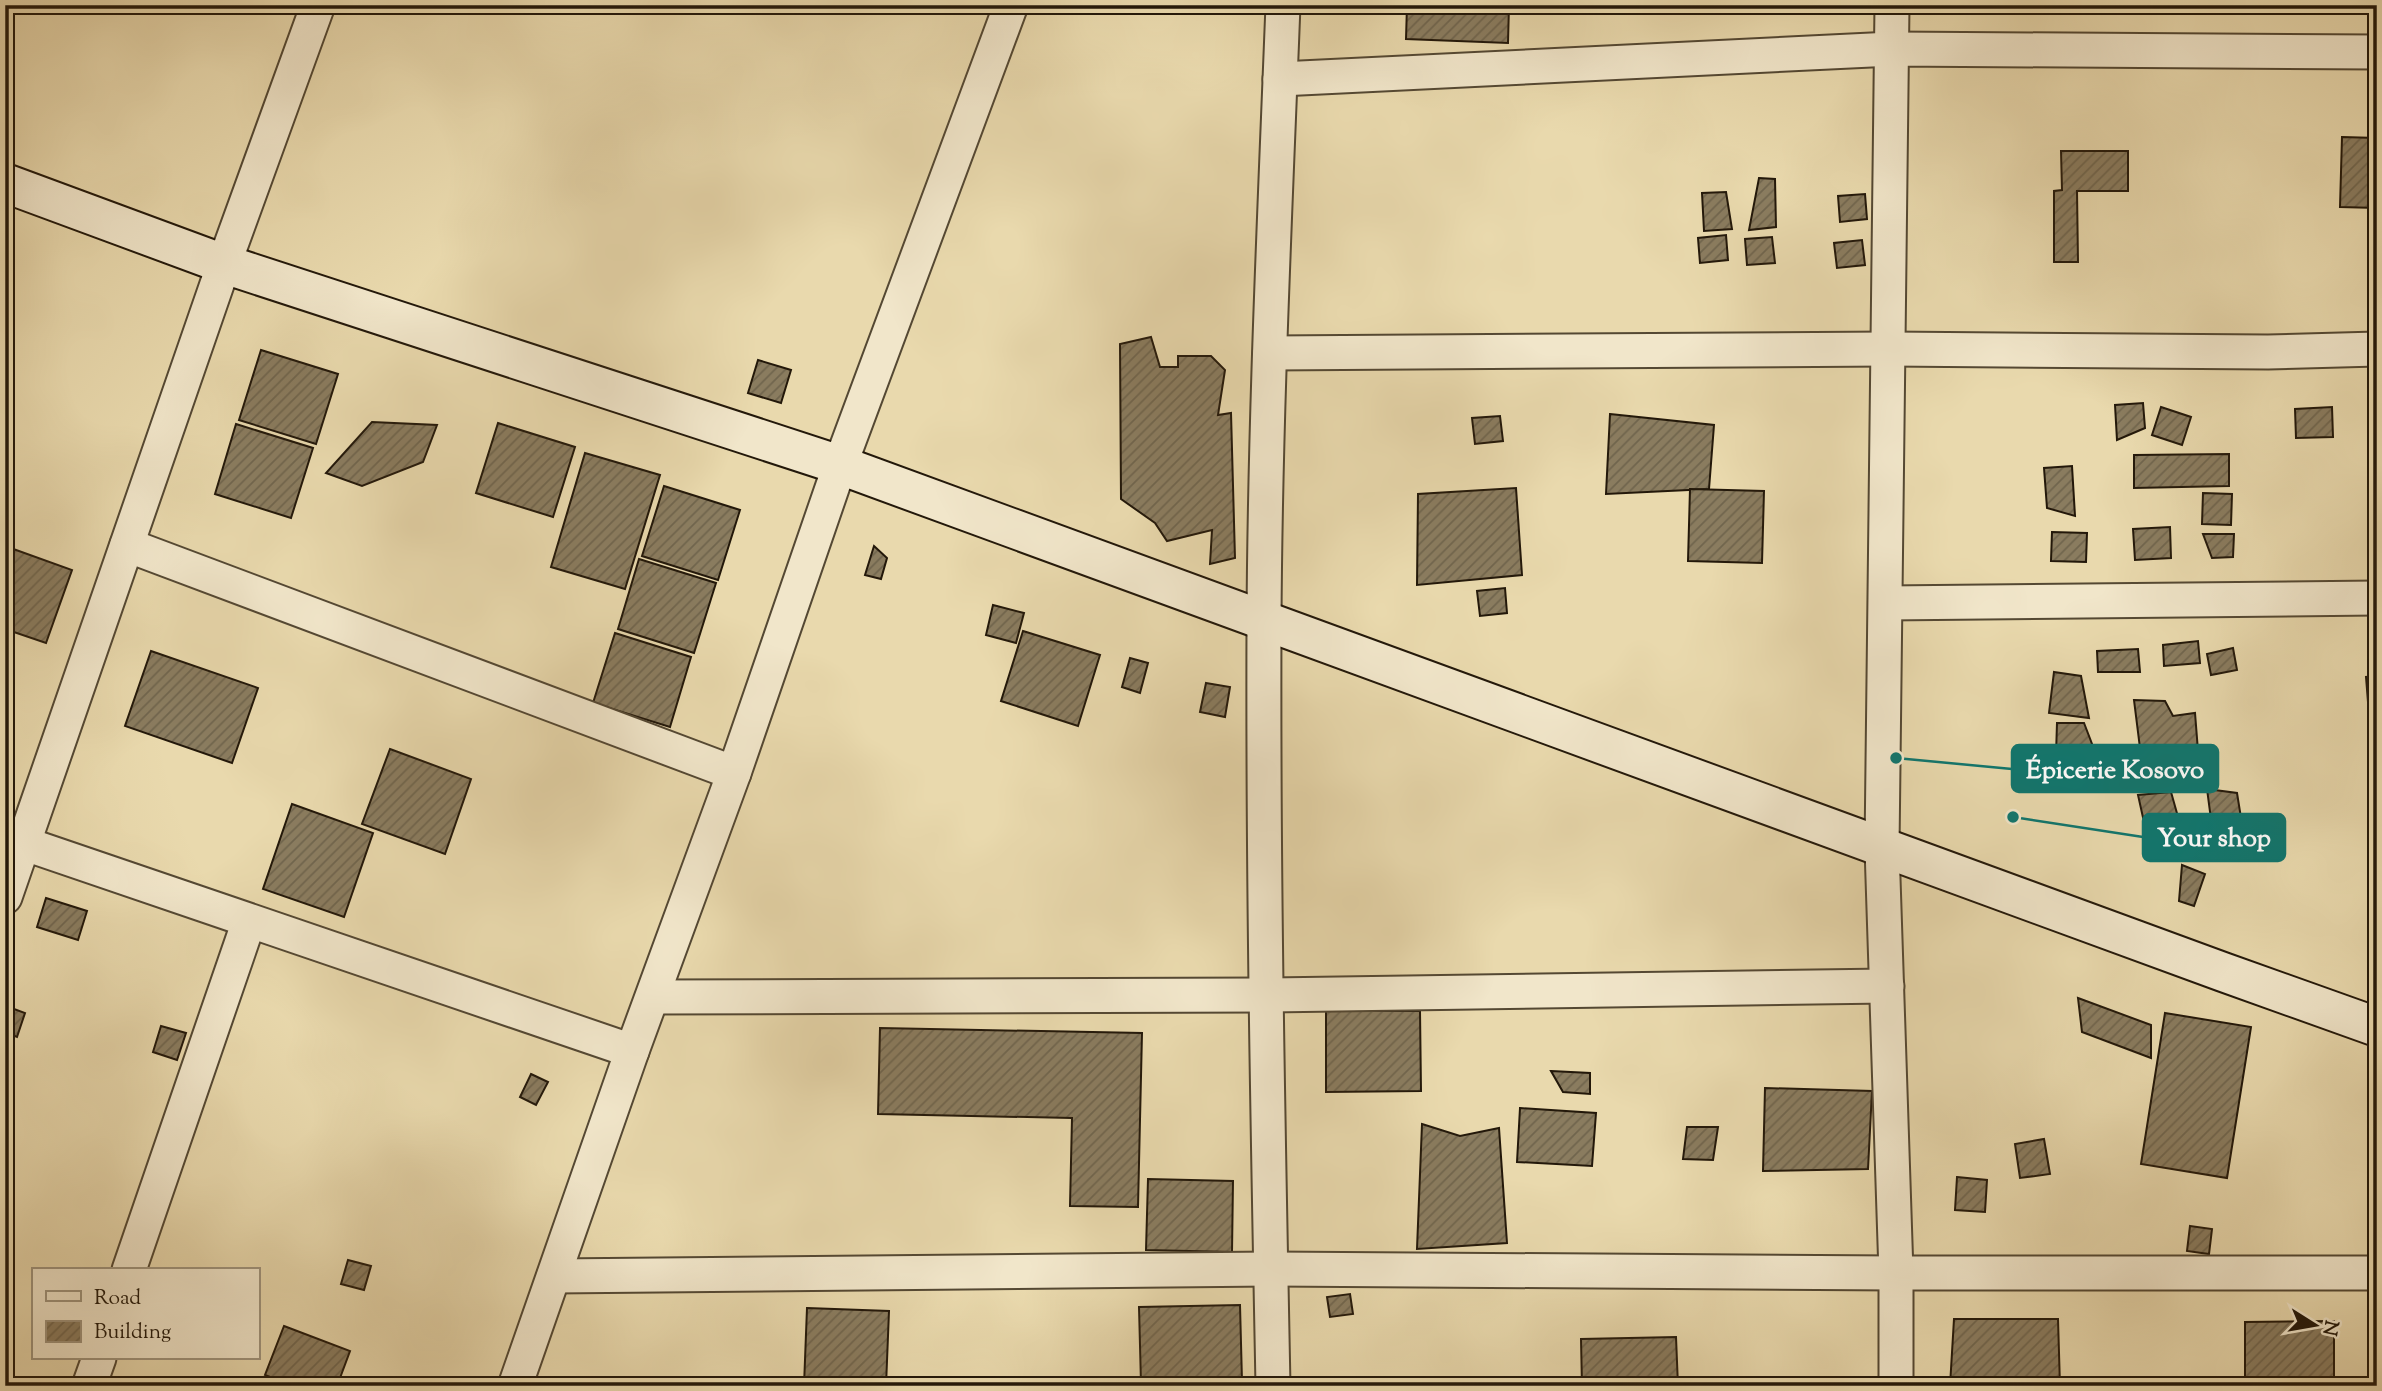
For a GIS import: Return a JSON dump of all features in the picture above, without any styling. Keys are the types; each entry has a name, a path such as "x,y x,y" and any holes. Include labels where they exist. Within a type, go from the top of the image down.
{"street":[{"path":"5,897 15,841 127,545 224,264 318,5"},
{"path":"515,1386 840,465 1011,5"},
{"path":"1273,1386 1266,995 1264,622 1269,353 1283,5"},
{"path":"1892,5 1882,848 1896,1273 1896,1386"},
{"path":"1280,79 1892,49 2377,52"},
{"path":"5,183 224,264 840,465 2377,1027"},
{"path":"1269,353 1889,349 2268,352 2377,349"},
{"path":"127,545 733,773"},
{"path":"1886,603 2377,598"},
{"path":"15,841 632,1051"},
{"path":"130,1268 249,921"},
{"path":"653,997 1266,995 1887,986"},
{"path":"554,1276 1271,1269 2377,1273"},
{"path":"89,1386 98,1360"}],"building":[{"path":"1407,5 1509,5 1508,43 1406,39"},
{"path":"2342,137 2377,138 2377,208 2340,207"},
{"path":"2061,151 2128,151 2128,191 2077,191 2078,262 2054,262 2054,191 2062,190"},
{"path":"1759,178 1775,179 1776,227 1749,230"},
{"path":"1726,192 1732,229 1704,231 1702,193"},
{"path":"1865,194 1867,219 1840,222 1838,196"},
{"path":"1726,235 1728,260 1700,263 1698,238"},
{"path":"1772,237 1775,263 1747,265 1745,239"},
{"path":"1862,240 1865,265 1837,268 1834,243"},
{"path":"1151,337 1160,367 1178,367 1178,356 1211,356 1225,370 1218,415 1231,413 1235,558 1210,564 1212,530 1167,541 1155,523 1121,499 1120,344"},
{"path":"261,350 338,374 316,444 239,420"},
{"path":"758,360 791,370 781,403 748,393"},
{"path":"2143,403 2145,428 2117,440 2115,405"},
{"path":"2161,407 2191,417 2182,445 2152,435"},
{"path":"2332,407 2333,437 2296,438 2295,409"},
{"path":"1610,414 1714,425 1709,489 1606,494"},
{"path":"1500,416 1503,441 1475,444 1472,418"},
{"path":"372,422 437,425 423,462 362,486 326,473"},
{"path":"498,423 575,447 553,517 476,493"},
{"path":"236,424 313,448 291,518 215,494"},
{"path":"585,453 660,475 625,589 551,567"},
{"path":"2229,454 2229,486 2134,488 2134,455"},
{"path":"2072,466 2075,516 2047,508 2044,468"},
{"path":"664,486 740,510 718,580 642,556"},
{"path":"1516,488 1522,575 1417,585 1418,494"},
{"path":"1690,489 1764,491 1762,563 1688,561"},
{"path":"2203,493 2232,494 2231,525 2202,524"},
{"path":"2170,527 2171,558 2135,560 2133,529"},
{"path":"2052,532 2087,533 2086,562 2051,561"},
{"path":"2203,534 2234,534 2233,557 2212,558"},
{"path":"5,546 72,570 46,643 5,629"},
{"path":"874,546 887,558 881,579 865,575"},
{"path":"639,559 716,583 694,653 618,629"},
{"path":"1505,588 1507,613 1480,616 1477,591"},
{"path":"993,605 1024,613 1016,643 986,635"},
{"path":"1023,631 1100,655 1078,726 1001,701"},
{"path":"615,633 691,657 670,727 593,703"},
{"path":"2198,641 2200,663 2164,666 2163,645"},
{"path":"2233,648 2237,670 2211,675 2207,654"},
{"path":"2138,649 2140,672 2098,672 2097,651"},
{"path":"151,651 258,688 232,763 125,726"},
{"path":"1130,658 1148,663 1140,693 1122,687"},
{"path":"2054,672 2081,676 2089,718 2049,713"},
{"path":"2377,676 2377,726 2370,727 2366,677"},
{"path":"1206,683 1230,687 1225,717 1200,712"},
{"path":"2134,700 2165,701 2173,716 2195,713 2198,751 2140,748"},
{"path":"2057,723 2084,723 2094,749 2147,750 2146,788 2055,787"},
{"path":"390,749 471,779 445,854 362,824"},
{"path":"2207,789 2237,793 2242,824 2212,827"},
{"path":"2171,792 2180,824 2146,831 2138,795"},
{"path":"292,804 373,833 344,917 263,889"},
{"path":"2182,865 2205,874 2194,906 2179,901"},
{"path":"46,898 87,911 78,940 37,927"},
{"path":"2078,998 2151,1025 2151,1058 2082,1032"},
{"path":"6,1006 25,1013 17,1037 5,1032"},
{"path":"1326,1011 1420,1011 1421,1091 1326,1092"},
{"path":"2165,1013 2251,1027 2227,1178 2141,1164"},
{"path":"161,1026 186,1033 177,1060 153,1052"},
{"path":"880,1028 1142,1033 1138,1207 1070,1206 1072,1118 878,1114"},
{"path":"1551,1071 1590,1073 1590,1094 1563,1092"},
{"path":"531,1074 548,1082 536,1105 520,1097"},
{"path":"1765,1088 1872,1091 1868,1169 1763,1171"},
{"path":"1520,1108 1596,1113 1592,1166 1517,1162"},
{"path":"1422,1124 1460,1136 1499,1128 1507,1243 1417,1249"},
{"path":"1687,1127 1718,1127 1713,1160 1683,1159"},
{"path":"2044,1139 2050,1174 2020,1178 2015,1144"},
{"path":"1957,1177 1987,1180 1985,1212 1955,1210"},
{"path":"1148,1179 1233,1181 1232,1252 1146,1250"},
{"path":"2190,1226 2212,1229 2209,1254 2187,1251"},
{"path":"348,1260 371,1266 364,1290 341,1284"},
{"path":"1350,1294 1353,1314 1330,1317 1327,1297"},
{"path":"1240,1305 1242,1381 1141,1384 1139,1307"},
{"path":"807,1308 889,1311 886,1386 804,1386"},
{"path":"1954,1319 2058,1319 2060,1386 1950,1386"},
{"path":"2334,1321 2334,1386 2245,1386 2245,1322"},
{"path":"284,1326 350,1351 337,1386 293,1386 265,1375"},
{"path":"1676,1337 1678,1386 1582,1386 1581,1339"},
{"path":"1131,1383 1131,1386 1064,1386 1064,1384"}],"place":[{"name":"Épicerie Kosovo","path":"1896,758"},
{"name":"Your shop","path":"2013,817"}]}
